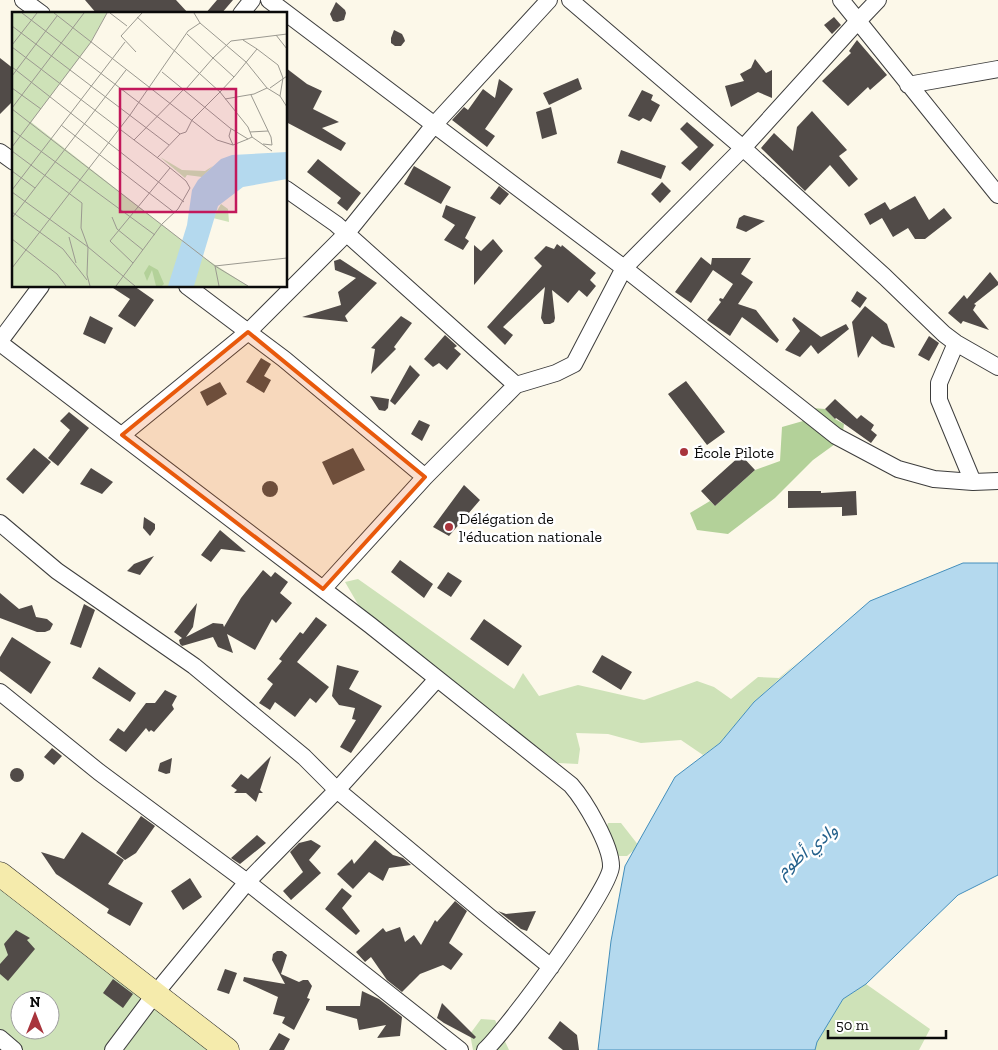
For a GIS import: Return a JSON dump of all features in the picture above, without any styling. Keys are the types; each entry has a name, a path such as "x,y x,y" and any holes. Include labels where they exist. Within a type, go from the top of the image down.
{"street":[{"path":"24,0 39,12"},
{"path":"243,12 252,0"},
{"path":"269,0 285,12"},
{"path":"122,435 248,332 346,234 434,125 549,0"},
{"path":"570,0 742,148 885,277 944,334 998,367"},
{"path":"841,0 998,195"},
{"path":"322,589 425,477 516,385 549,376 574,364 624,268 742,148 878,0"},
{"path":"288,14 624,268 836,436 898,469 934,479 973,482 998,481"},
{"path":"908,85 998,69"},
{"path":"0,152 12,161"},
{"path":"288,190 336,224 516,385"},
{"path":"40,288 0,342 322,589 571,785 581,796 608,849 611,873 600,894 551,967 505,1028 485,1050"},
{"path":"190,288 284,359 425,477"},
{"path":"956,343 939,382 939,400 973,482"},
{"path":"0,524 57,571 194,666 304,757 337,790 551,967"},
{"path":"113,1050 155,994 247,882 337,790 437,679"},
{"path":"0,692 99,772 247,882 460,1050"},
{"path":"0,874 227,1050"},
{"path":"0,1038 14,1050"}],"highlighted area":[{"path":"248,332 425,477 323,589 122,435"}],"green space":[{"path":"812,408 825,409 835,419 844,424 842,439 813,460 775,498 728,534 697,530 690,513 710,501 715,506 755,470 780,461 782,427 803,421"},
{"path":"358,579 514,689 523,673 539,696 578,685 644,700 697,681 714,687 731,699 758,677 779,678 799,661 754,702 720,743 703,755 681,740 641,743 608,734 576,733 580,749 578,764 558,763 500,718 370,625 345,582"},
{"path":"608,823 621,823 639,846 627,856 619,856 603,839"},
{"path":"0,874 227,1050 0,1050"},
{"path":"866,984 930,1029 919,1050 815,1050 816,1042 843,999"},
{"path":"481,1019 495,1020 509,1050 473,1050 470,1034"}],"water":[{"name":"وادي أظوم","path":"963,563 998,563 998,875 958,895 866,984 843,999 817,1042 815,1050 598,1050 611,941 625,866 675,777 720,743 754,702 870,601"}],"building":[{"path":"85,0 176,0 187,12 95,12"},
{"path":"217,0 233,0 223,12 207,12"},
{"path":"336,2 346,13 344,20 337,22 333,21 330,14"},
{"path":"834,17 841,25 832,34 824,25"},
{"path":"394,30 402,34 404,38 405,41 401,46 395,46 391,43"},
{"path":"857,40 887,75 870,90 868,87 848,106 822,81 851,53 849,51"},
{"path":"0,58 12,67 12,102 0,114"},
{"path":"755,59 766,73 772,70 772,98 758,92 731,107 725,86 744,81 740,74 751,68"},
{"path":"288,70 307,84 322,91 313,109 339,122 322,128 346,143 341,151 288,123"},
{"path":"578,78 582,89 549,105 543,93"},
{"path":"499,79 513,89 485,129 495,136 487,147 452,120 464,107 468,110 483,89 495,98"},
{"path":"642,90 653,95 651,100 660,105 651,122 643,118 639,121 628,116"},
{"path":"551,107 557,134 542,139 536,112"},
{"path":"812,111 847,150 839,156 858,179 849,187 830,165 805,191 761,148 774,133 793,151 797,127"},
{"path":"687,122 714,145 690,171 681,163 698,147 680,129"},
{"path":"621,150 666,166 661,179 617,163"},
{"path":"318,159 361,193 347,211 337,203 341,198 307,172"},
{"path":"414,166 451,187 441,204 404,184"},
{"path":"662,182 671,191 660,203 651,194"},
{"path":"499,186 509,194 500,205 490,198"},
{"path":"915,196 929,220 944,208 952,218 925,239 915,239 908,228 893,237 882,218 870,225 864,214 885,202 890,210"},
{"path":"446,205 476,217 465,238 469,241 463,250 444,240 455,225 442,217"},
{"path":"744,215 765,221 746,232 736,228 739,218"},
{"path":"493,239 503,251 474,285 474,245 481,251"},
{"path":"557,244 561,247 562,245 596,273 590,280 596,286 587,297 579,290 568,303 552,290 555,318 554,322 550,324 544,324 541,318 545,287 503,327 513,335 505,345 487,327 542,266 534,258 546,246 554,249"},
{"path":"701,257 711,265 712,258 751,258 741,274 753,282 738,304 756,310 779,340 777,343 742,317 730,336 707,320 721,302 720,298 723,299 733,284 713,270 691,303 675,292"},
{"path":"340,259 377,283 345,316 348,322 302,317 341,305 338,292 356,278 335,270 334,261"},
{"path":"990,272 998,282 998,285 974,304 976,305 973,310 989,330 963,321 961,324 948,313 964,295 967,299"},
{"path":"113,288 137,288 154,300 135,327 118,316 130,299"},
{"path":"857,291 867,298 860,308 851,301"},
{"path":"865,306 887,324 895,348 882,344 872,336 858,358 852,322"},
{"path":"90,316 113,328 105,344 83,334"},
{"path":"401,316 412,323 394,347 396,349 371,374 375,349 371,348"},
{"path":"794,317 821,337 846,324 849,329 818,354 811,345 800,357 785,350 800,331 792,320"},
{"path":"445,335 457,346 454,348 461,354 447,370 439,363 433,367 424,359"},
{"path":"929,336 939,343 929,361 918,355"},
{"path":"261,358 271,364 264,376 271,380 264,393 246,382"},
{"path":"410,365 420,375 395,405 390,401"},
{"path":"686,381 725,432 707,445 668,394"},
{"path":"220,382 227,394 207,406 200,392"},
{"path":"370,396 389,399 388,408 385,411 379,410"},
{"path":"835,399 857,419 861,415 874,425 871,430 877,435 871,443 835,419 825,409"},
{"path":"69,412 89,428 58,466 48,458 70,430 60,421"},
{"path":"419,420 430,425 422,441 411,434"},
{"path":"34,448 51,462 23,494 6,479"},
{"path":"353,448 365,470 333,485 322,462"},
{"path":"741,455 755,470 715,506 701,491"},
{"path":"91,468 113,482 102,494 80,484"},
{"path":"267,481 273,481 278,486 276,495 267,497 262,492 262,486"},
{"path":"464,485 480,500 449,536 433,527"},
{"path":"788,491 821,491 821,493 856,491 857,515 842,516 842,507 788,508"},
{"path":"144,517 155,524 155,529 150,536 143,528"},
{"path":"220,530 246,552 221,549 211,562 201,555"},
{"path":"154,556 140,575 127,571 134,564"},
{"path":"400,560 433,584 424,598 391,572"},
{"path":"263,570 271,577 275,572 288,582 280,593 292,603 276,623 272,619 255,650 227,634 233,653 218,647 213,637 182,646 180,644 179,640 182,638 174,632 197,603 193,627 186,637 213,623 223,624 224,627 241,598"},
{"path":"448,572 462,581 451,597 437,588"},
{"path":"0,593 19,609 32,605 36,617 47,619 53,624 50,630 37,632 0,618"},
{"path":"84,604 95,610 81,648 70,644"},
{"path":"316,617 327,625 297,662 329,687 316,703 310,698 295,717 275,702 270,710 259,703 273,684 267,679 282,661 279,659 300,632 303,634"},
{"path":"484,619 522,646 508,666 470,639"},
{"path":"12,637 51,662 31,694 0,671 0,657"},
{"path":"602,655 632,672 621,690 592,672"},
{"path":"337,665 359,671 349,689 382,706 351,753 340,747 356,720 352,719 355,708 339,705 332,696"},
{"path":"99,667 136,693 130,702 92,678"},
{"path":"165,690 177,696 172,705 174,709 154,732 151,730 149,732 146,728 126,752 109,740 118,728 124,732 146,703 155,703"},
{"path":"52,748 62,756 54,765 44,757"},
{"path":"271,756 260,790 263,793 259,793 256,802 246,793 234,793 237,790 231,786 241,774 248,779"},
{"path":"172,758 170,773 166,774 158,771 160,763"},
{"path":"14,768 20,768 24,775 20,782 14,782 10,778 10,772"},
{"path":"141,816 155,826 136,853 125,860 116,853"},
{"path":"82,832 124,860 108,884 143,903 130,926 107,913 109,909 56,874 41,852 64,859"},
{"path":"257,835 266,843 240,864 231,858"},
{"path":"311,840 321,846 309,860 321,873 291,900 283,891 303,872 290,852 299,843"},
{"path":"375,840 393,855 403,858 411,865 389,868 383,881 369,872 353,889 337,874 352,859 354,864"},
{"path":"190,878 202,897 183,910 171,891"},
{"path":"342,888 352,896 342,908 360,931 356,935 325,909"},
{"path":"455,901 467,911 449,943 463,954 451,970 443,965 420,974 402,992 387,980 371,957 365,962 356,952 383,928 386,932 400,927 405,942 414,935 421,945 435,920 437,922"},
{"path":"498,911 506,914 536,911 527,931 521,929"},
{"path":"16,930 30,938 27,940 35,949 8,981 0,974 0,964 8,955 4,944"},
{"path":"277,951 282,951 287,955 281,974 299,982 308,980 312,986 307,998 310,999 294,1030 282,1023 285,1017 273,1014 278,997 243,981 244,977 285,984 272,960 273,954"},
{"path":"225,969 237,973 229,994 217,990"},
{"path":"113,979 133,994 123,1008 103,993"},
{"path":"362,991 379,999 402,1017 400,1036 377,1038 386,1025 359,1030 357,1019 326,1010 326,1006 360,1006"},
{"path":"442,1003 476,1037 474,1039 437,1018"},
{"path":"560,1021 577,1035 579,1050 563,1050 548,1038"},
{"path":"279,1033 290,1039 284,1050 269,1050"}],"place":[{"name":"École Pilote","path":"684,452"},
{"name":"Délégation de l'éducation nationale","path":"449,527"}]}
